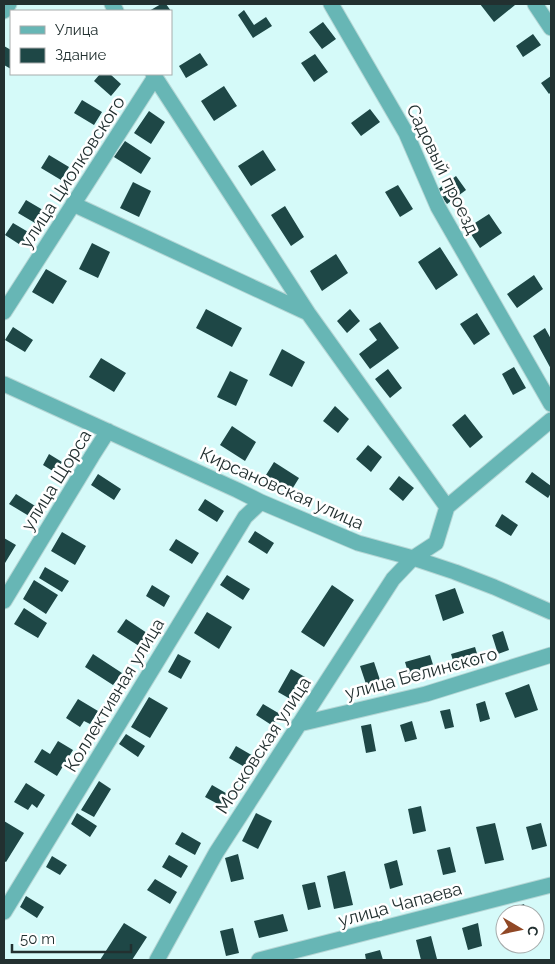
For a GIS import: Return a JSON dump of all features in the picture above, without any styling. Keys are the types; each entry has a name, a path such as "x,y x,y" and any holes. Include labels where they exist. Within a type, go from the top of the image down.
{"street":[{"path":"4,11 9,4"},
{"name":"Садовый проезд","path":"331,4 406,133 438,207 551,404"},
{"path":"535,4 551,28"},
{"path":"154,76 308,314 448,507"},
{"name":"улица Циолковского","path":"4,312 154,76"},
{"path":"72,204 308,314"},
{"name":"Кирсановская улица","path":"4,384 261,502 358,543 413,558 494,587 551,612"},
{"path":"413,558 436,543 448,507 551,420"},
{"name":"улица Щорса","path":"4,601 108,431"},
{"name":"Коллективная улица","path":"4,912 245,517 261,502"},
{"name":"Московская улица","path":"157,960 216,853 393,579 413,558"},
{"name":"улица Белинского","path":"299,724 426,694 551,655"},
{"name":"улица Чапаева","path":"259,960 551,884"}],"building":[{"path":"161,4 166,4 170,10 151,10"},
{"path":"480,4 515,4 515,5 494,22"},
{"path":"244,10 254,25 266,17 272,26 253,38 238,15"},
{"path":"323,22 336,39 322,49 309,32"},
{"path":"533,34 541,45 523,57 516,46"},
{"path":"4,46 10,49 10,68 4,65"},
{"path":"200,53 208,65 186,78 179,66"},
{"path":"315,54 328,72 314,82 301,63"},
{"path":"99,75 111,75 121,84 111,96 94,81"},
{"path":"551,76 551,92 549,94 541,83"},
{"path":"224,86 237,106 214,121 201,101"},
{"path":"82,100 102,112 94,125 74,113"},
{"path":"370,109 380,122 361,136 351,123"},
{"path":"149,111 165,122 151,144 134,133"},
{"path":"125,141 151,158 141,174 114,157"},
{"path":"263,150 276,170 251,186 238,166"},
{"path":"49,155 69,167 61,180 41,168"},
{"path":"456,176 466,190 447,204 437,190"},
{"path":"133,182 151,191 139,217 120,208"},
{"path":"398,185 413,209 400,217 385,192"},
{"path":"26,200 43,210 35,223 18,213"},
{"path":"285,206 304,237 291,246 271,215"},
{"path":"489,214 502,233 480,248 467,228"},
{"path":"13,223 30,233 22,246 5,235"},
{"path":"92,243 110,252 98,278 79,269"},
{"path":"440,247 458,275 436,290 418,262"},
{"path":"336,254 348,273 322,291 310,271"},
{"path":"46,269 67,281 53,304 32,292"},
{"path":"534,275 543,289 517,308 507,294"},
{"path":"206,309 242,328 232,347 196,328"},
{"path":"350,309 360,321 347,333 337,321"},
{"path":"477,313 490,334 474,345 460,324"},
{"path":"380,322 399,348 370,369 359,354 377,340 369,329"},
{"path":"13,327 33,340 25,352 5,340"},
{"path":"545,328 551,339 551,369 533,336"},
{"path":"282,349 305,362 292,387 269,375"},
{"path":"101,358 126,373 114,392 89,377"},
{"path":"514,367 526,388 513,395 502,374"},
{"path":"388,369 402,388 390,398 375,379"},
{"path":"230,371 248,380 236,406 217,397"},
{"path":"335,406 349,419 338,433 323,421"},
{"path":"465,414 483,437 470,448 452,425"},
{"path":"232,426 256,442 245,461 220,445"},
{"path":"368,445 382,457 371,472 356,459"},
{"path":"49,454 62,462 56,473 43,465"},
{"path":"274,462 299,478 291,491 266,475"},
{"path":"532,472 551,486 551,493 548,498 525,482"},
{"path":"98,474 121,489 114,500 91,485"},
{"path":"399,476 414,488 403,501 389,489"},
{"path":"16,494 40,509 34,519 9,504"},
{"path":"205,499 224,511 217,522 198,510"},
{"path":"502,514 518,525 511,536 495,526"},
{"path":"255,531 274,543 267,554 248,542"},
{"path":"62,532 86,546 75,565 51,551"},
{"path":"4,538 16,545 5,563 4,562"},
{"path":"176,539 199,553 192,564 169,550"},
{"path":"45,567 69,581 62,592 39,578"},
{"path":"227,575 250,589 243,600 220,585"},
{"path":"34,580 58,595 46,614 23,599"},
{"path":"152,585 170,596 164,607 146,596"},
{"path":"332,585 354,600 324,647 301,632"},
{"path":"455,588 464,613 443,621 435,595"},
{"path":"24,608 47,623 38,638 14,624"},
{"path":"207,612 232,627 219,649 194,633"},
{"path":"126,619 147,633 139,646 117,632"},
{"path":"503,631 509,650 498,654 492,635"},
{"path":"475,647 479,660 455,667 451,654"},
{"path":"93,654 122,673 113,685 85,667"},
{"path":"178,654 191,661 181,679 168,672"},
{"path":"430,655 435,671 410,679 405,662"},
{"path":"374,662 381,683 367,687 360,666"},
{"path":"291,669 305,677 292,700 278,692"},
{"path":"529,684 538,710 515,718 505,693"},
{"path":"149,697 168,708 150,738 131,727"},
{"path":"78,699 98,711 90,724 84,721 80,727 66,718"},
{"path":"485,701 490,719 480,722 476,704"},
{"path":"263,704 280,714 273,726 256,715"},
{"path":"450,709 454,727 445,729 440,711"},
{"path":"412,721 417,739 405,742 400,725"},
{"path":"371,724 376,751 366,753 361,726"},
{"path":"126,734 145,746 138,757 119,744"},
{"path":"58,741 73,750 57,776 34,762 42,749 50,754"},
{"path":"236,746 255,757 248,769 229,758"},
{"path":"99,781 111,789 94,817 81,810"},
{"path":"26,783 45,795 37,808 32,804 28,810 14,802"},
{"path":"212,785 231,796 225,808 205,797"},
{"path":"421,806 426,831 413,834 408,809"},
{"path":"77,813 97,826 90,837 71,824"},
{"path":"256,813 272,821 258,849 242,841"},
{"path":"4,821 24,833 6,862 4,861"},
{"path":"495,823 504,860 485,864 476,827"},
{"path":"541,823 547,846 532,850 526,827"},
{"path":"182,832 201,843 195,855 175,844"},
{"path":"450,847 456,872 443,875 437,850"},
{"path":"238,854 244,879 231,882 225,858"},
{"path":"169,855 188,866 181,878 162,867"},
{"path":"52,856 67,865 60,875 46,867"},
{"path":"397,860 403,885 390,889 384,864"},
{"path":"345,871 353,905 334,909 327,876"},
{"path":"155,879 177,892 170,904 147,890"},
{"path":"315,882 321,907 308,910 302,885"},
{"path":"26,896 44,907 37,918 20,907"},
{"path":"283,914 288,931 259,938 254,921"},
{"path":"124,923 147,937 132,960 100,960"},
{"path":"478,923 482,946 468,950 462,928"},
{"path":"233,928 239,953 226,956 220,931"},
{"path":"431,936 437,959 421,960 416,940"},
{"path":"380,950 383,960 366,960 365,954"}]}
